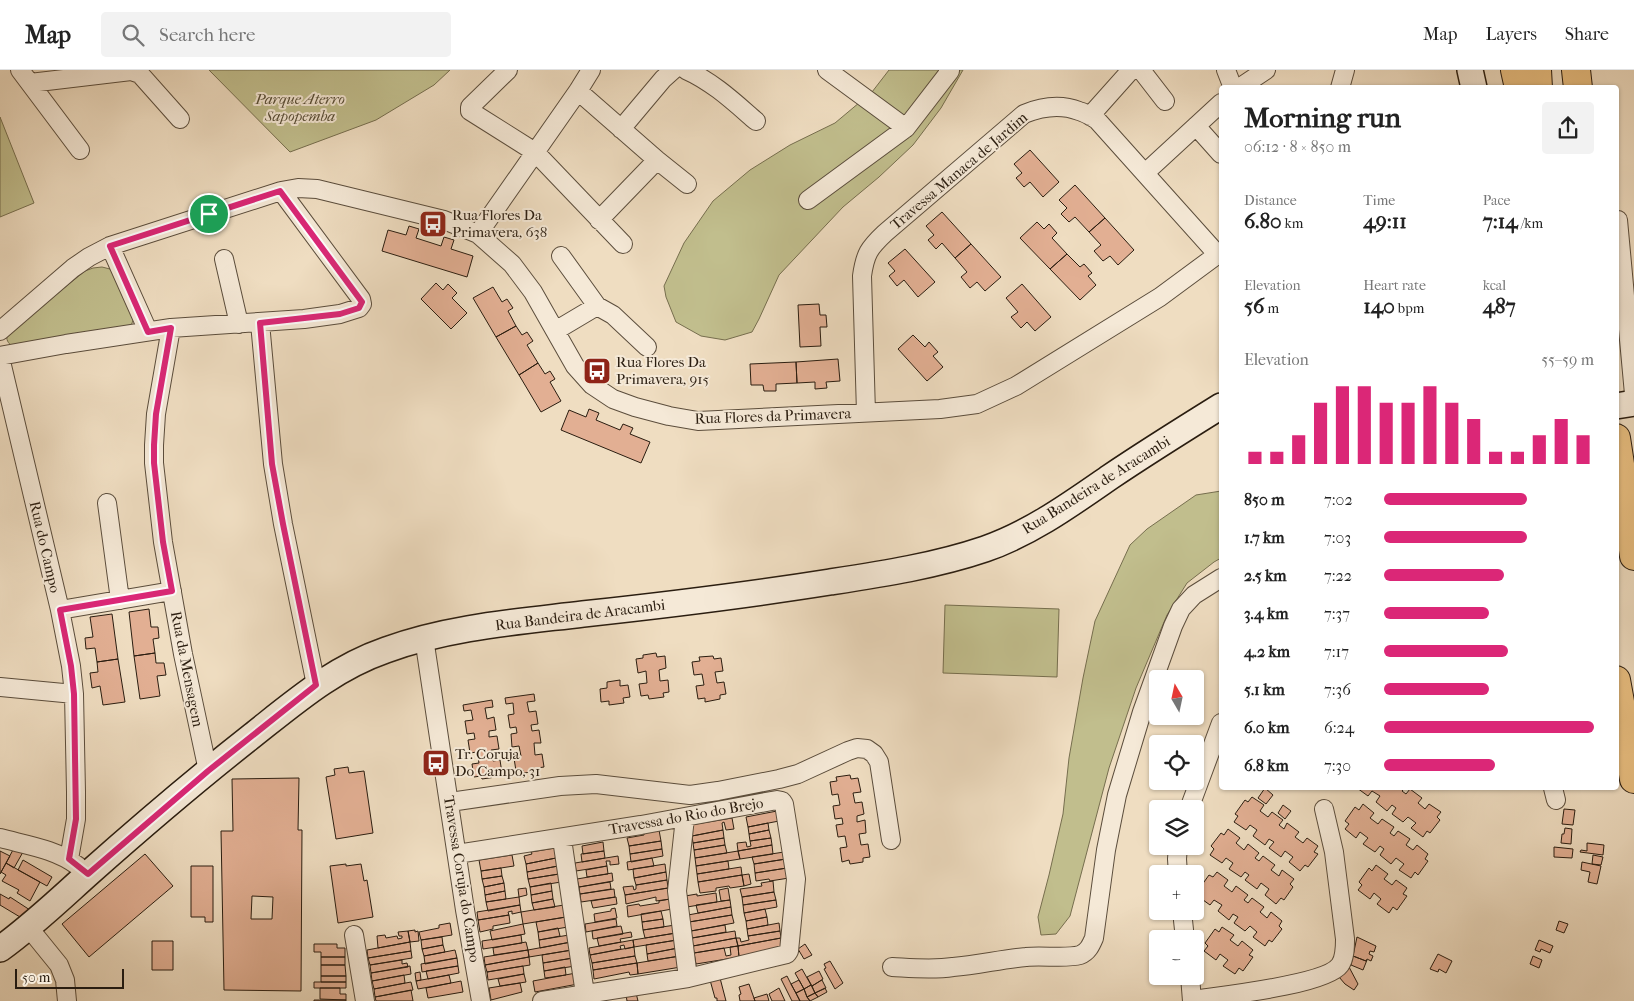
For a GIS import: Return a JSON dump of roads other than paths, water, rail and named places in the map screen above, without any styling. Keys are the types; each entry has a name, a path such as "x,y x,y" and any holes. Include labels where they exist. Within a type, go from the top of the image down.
{"highway":[{"path":"1515,70 1518,85"},
{"path":"1537,70 1538,85"},
{"path":"1576,70 1578,85"},
{"path":"1592,85 1594,70"},
{"path":"1619,458 1634,556"},
{"path":"1619,696 1634,779"}],"main road":[{"path":"1619,406 1634,403"},
{"name":"Rua Bandeira de Aracambi","path":"0,949 29,928 79,866 208,771 316,685 351,665 385,650 424,638 484,626 744,596 898,571 954,558 988,548 1021,534 1062,510 1114,474 1219,413"}],"street":[{"path":"508,70 469,110 535,152 623,244"},
{"path":"478,234 591,70"},
{"path":"622,128 663,79 673,70"},
{"path":"686,70 700,76 718,88 756,121"},
{"path":"828,70 906,128"},
{"path":"808,200 906,128 950,70"},
{"path":"1090,116 1131,70"},
{"path":"1141,70 1165,101"},
{"path":"1226,70 1232,85"},
{"path":"1244,85 1266,70"},
{"path":"1341,85 1344,70"},
{"path":"25,76 136,72 140,74 180,119"},
{"path":"25,76 80,150"},
{"path":"578,91 687,184"},
{"path":"1145,173 1219,105"},
{"name":"Travessa Manaca de Jardim","path":"866,413 862,276 864,260 872,246 1024,114 1040,108 1054,107 1079,110 1097,120 1219,252"},
{"path":"1196,126 1219,152"},
{"path":"599,220 657,160"},
{"name":"Rua Flores da Primavera","path":"0,331 73,268 110,246 280,191 298,188 317,190 444,220 478,234 512,264 532,292 575,366 592,385 613,399 635,407 698,421 940,409 977,404 1016,386 1160,297 1219,254"},
{"path":"0,357 66,344 171,328 260,323 340,314 359,308 362,304 361,300 280,191"},
{"path":"1619,231 1634,394"},
{"path":"110,246 148,332"},
{"path":"562,256 597,306 620,320 647,347"},
{"path":"224,259 239,324"},
{"path":"555,331 597,306"},
{"path":"260,323 272,464 316,685"},
{"name":"Rua da Mensagem","path":"171,328 156,414 154,463 163,542 208,771"},
{"name":"Rua do Campo","path":"0,357 60,610 71,666 74,694 76,819 79,866"},
{"path":"107,503 120,600"},
{"path":"892,967 952,968 1027,956 1081,955 1087,951 1094,938 1106,850 1117,795 1142,712 1181,609 1194,595 1219,579"},
{"path":"60,610 172,591"},
{"name":"Travessa Coruja do Campo","path":"424,638 481,1001"},
{"path":"0,687 74,694"},
{"path":"1192,800 1219,728"},
{"path":"450,802 560,786 596,784 690,795 779,780 798,774 857,748 868,749 879,762 891,840"},
{"path":"688,978 677,891 690,817 690,795"},
{"name":"Travessa do Rio do Brejo","path":"457,854 562,839 777,800 782,801 786,814 796,879 789,951 787,954 688,978 542,1001"},
{"path":"1191,985 1192,1000 1274,988 1332,972 1340,965 1345,951 1345,939 1334,852 1324,809"},
{"path":"0,838 51,852 79,866"},
{"path":"562,839 585,994"},
{"path":"29,928 59,965 65,980 67,1001"},
{"path":"354,935 365,1001"}],"place":[{"name":"Rua Flores Da Primavera, 638","path":"433,224"},
{"name":"Rua Flores Da Primavera, 915","path":"597,371"},
{"name":"Tr. Coruja Do Campo, 31","path":"436,763"}],"park label":[{"name":"Parque Aterro Sapopemba","path":"300,108"}]}
